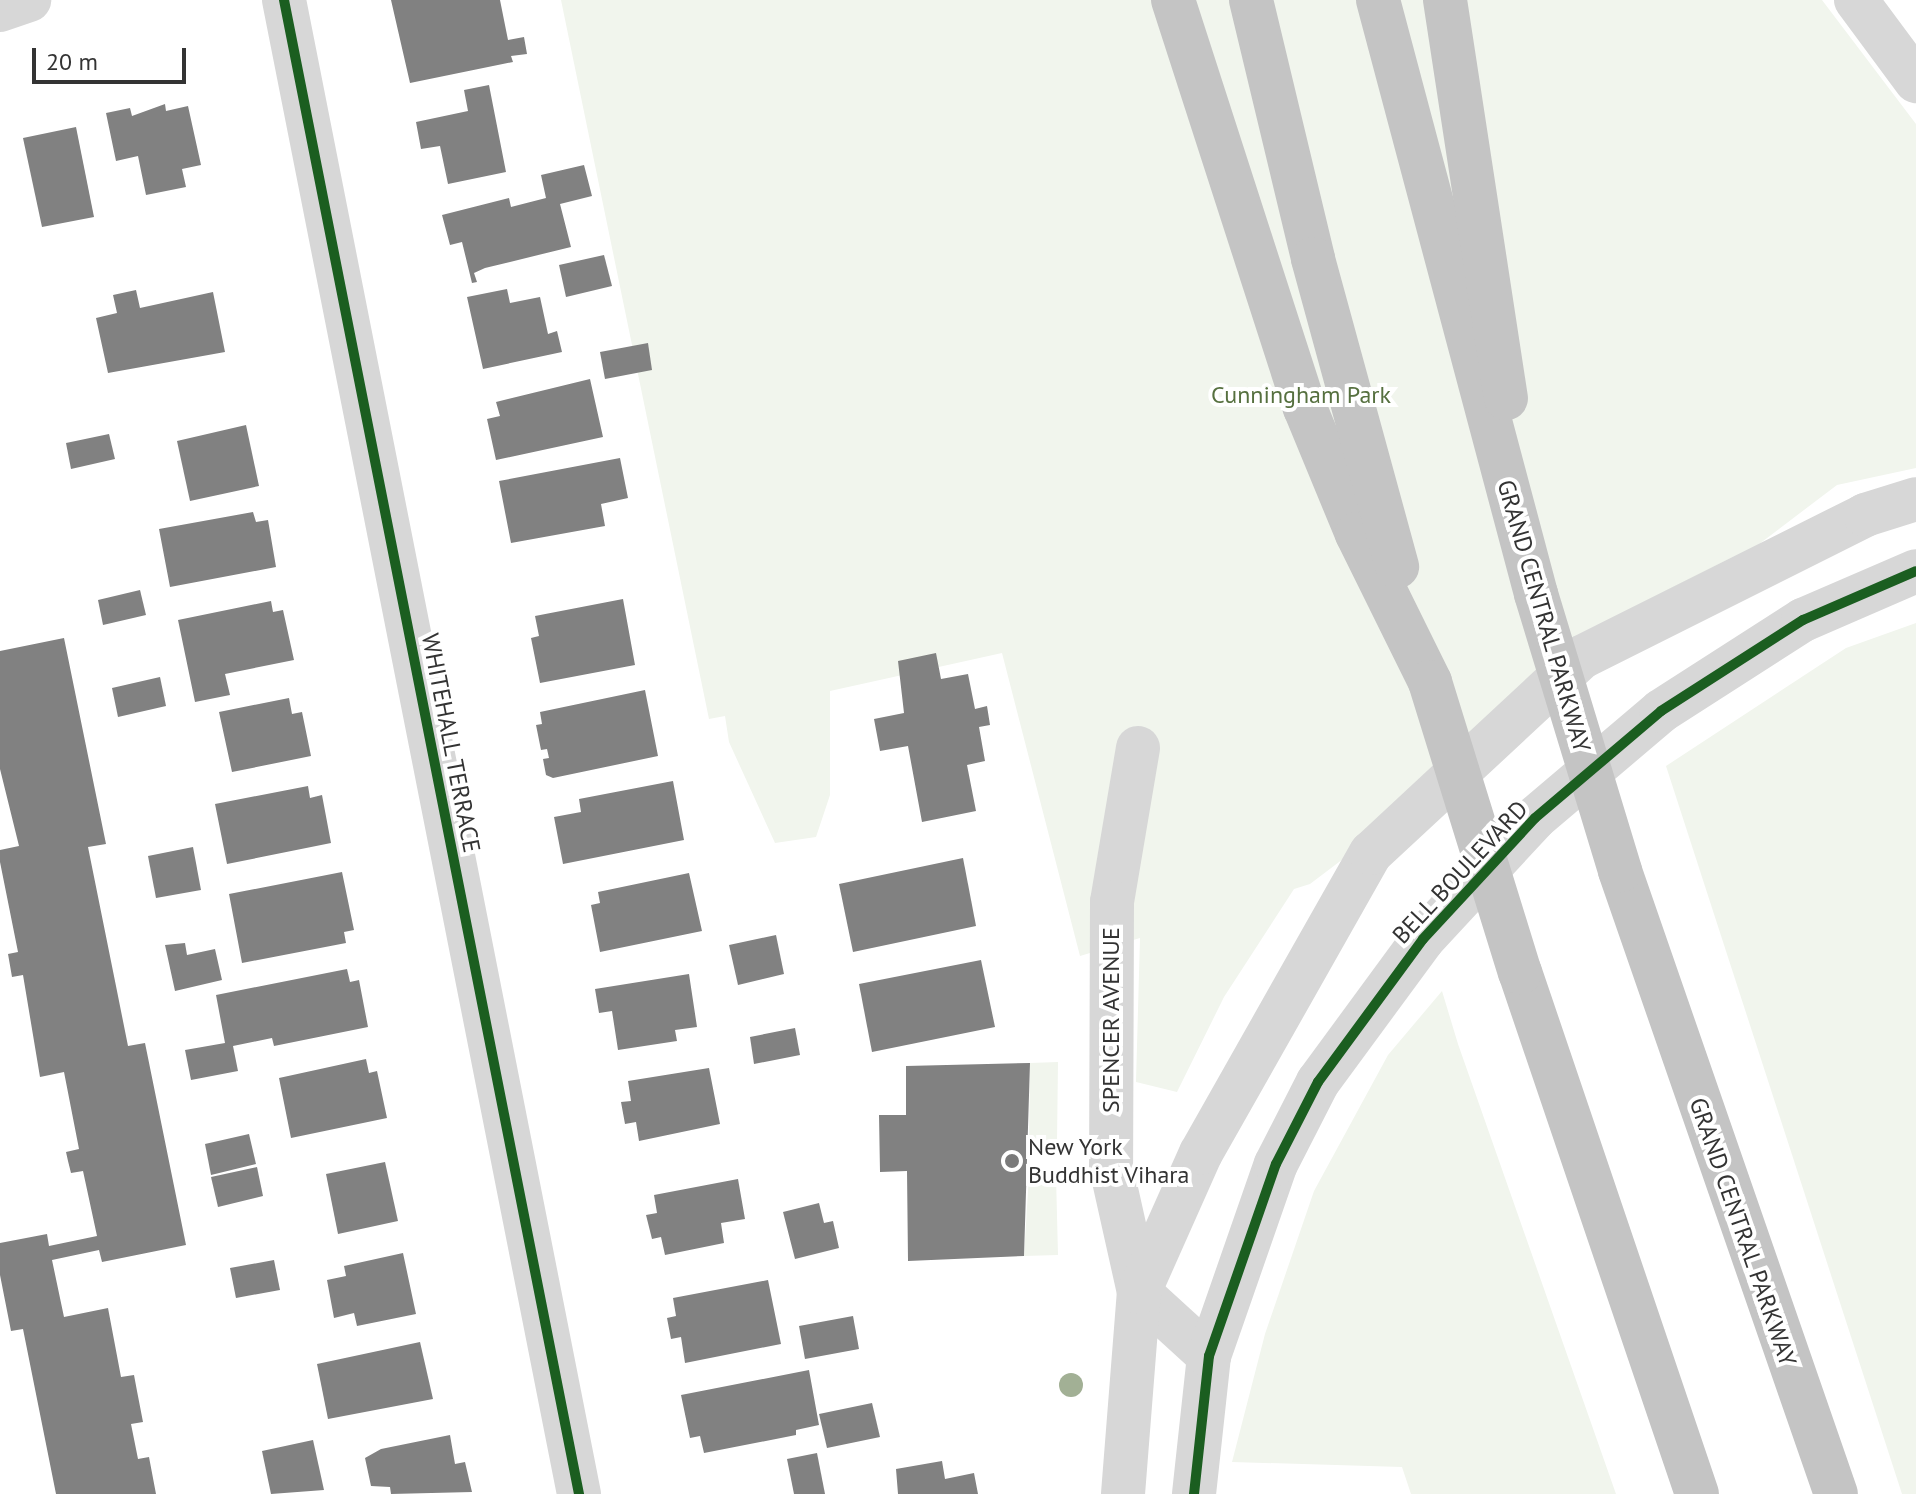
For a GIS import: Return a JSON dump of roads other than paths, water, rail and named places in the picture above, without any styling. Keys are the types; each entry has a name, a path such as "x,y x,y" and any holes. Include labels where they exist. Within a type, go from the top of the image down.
{"highway":[{"path":"1173,0 1305,408 1357,534 1430,682"},
{"path":"1251,0 1316,273 1430,682 1520,972 1697,1494"},
{"name":"GRAND CENTRAL PARKWAY","path":"1378,0 1536,594 1620,871 1836,1494"},
{"path":"1445,0 1536,594"}],"street":[{"path":"0,10 29,0"},
{"name":"WHITEHALL TERRACE","path":"284,0 579,1494"},
{"path":"1856,0 1916,81"},
{"path":"1194,1494 1209,1356 1139,1292 1201,1153 1371,853 1582,657 1865,515 1916,499"},
{"name":"BELL BOULEVARD","path":"1209,1356 1276,1164 1318,1082 1369,1008 1464,892 1535,818 1661,711 1803,620 1916,571"},
{"name":"SPENCER AVENUE","path":"1123,1494 1139,1292 1111,1167 1112,902 1138,748"}],"place":[{"name":"New York Buddhist Vihara","path":"1012,1161"}],"park label":[{"name":"Cunningham Park","path":"1301,395"}]}
